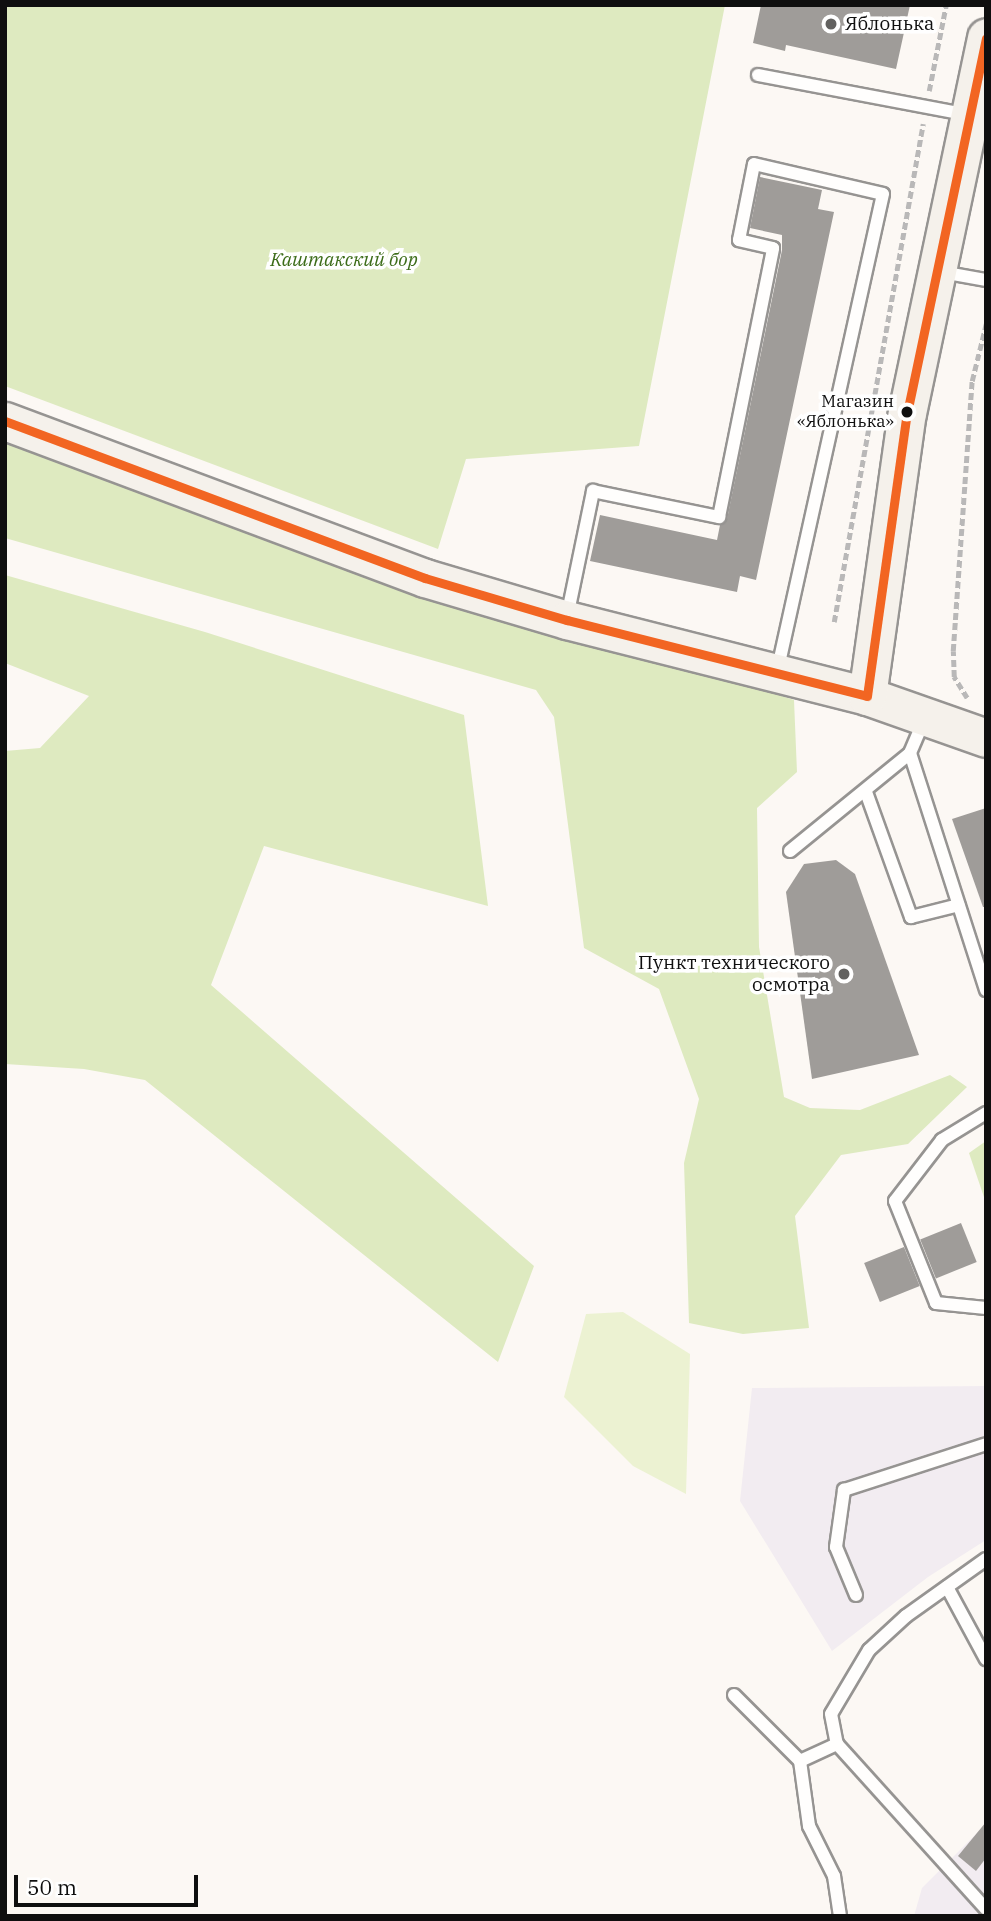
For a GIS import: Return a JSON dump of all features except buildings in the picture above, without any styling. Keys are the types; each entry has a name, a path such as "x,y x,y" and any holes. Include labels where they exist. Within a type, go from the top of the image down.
{"main road":[{"path":"867,695 898,467 986,37"},
{"path":"5,421 412,573 566,620 867,695 986,738"}],"lane":[{"path":"758,75 969,115"},
{"path":"566,620 593,491 719,517 773,248 739,240 754,164 883,194 777,671"},
{"path":"937,272 986,280"},
{"path":"790,851 866,792 909,753 926,716"},
{"path":"909,753 986,990"},
{"path":"866,792 911,917 959,905"},
{"path":"986,1113 942,1140 895,1201 936,1303 986,1308"},
{"path":"856,1595 836,1547 844,1490 986,1444"},
{"path":"983,1910 837,1744 831,1714 869,1650 986,1559"},
{"path":"947,1587 986,1659"},
{"path":"734,1695 800,1760 809,1826 834,1876 840,1916"},
{"path":"800,1760 837,1744"}],"path":[{"path":"834,622 946,5"},
{"path":"972,701 963,695 954,677 953,651 972,381 986,324"}],"shaded area":[{"path":"986,1386 986,1540 928,1577 832,1651 740,1501 752,1388"},
{"path":"978,1832 986,1834 986,1916 914,1916 922,1888"}],"green space":[{"name":"Каштакский бор","path":"5,5 725,5 639,446 466,459 438,549 5,386"},
{"path":"5,443 794,700 797,772 757,808 759,947 784,1097 810,1108 860,1110 950,1075 967,1087 908,1144 841,1155 795,1216 809,1328 743,1334 689,1323 684,1163 699,1099 659,989 584,948 554,717 536,690 5,538"},
{"path":"5,575 205,632 464,715 488,906 264,846 211,985 534,1266 498,1362 145,1080 84,1069 5,1064 5,751 40,748 89,696 5,663"},
{"path":"986,1141 986,1203 969,1153"},
{"path":"623,1312 690,1354 686,1494 633,1466 564,1397 586,1314"}],"transit line":[{"path":"867,696 907,413 986,38"},
{"path":"5,421 425,578 567,620 867,696"}],"place":[{"name":"Яблонька","path":"831,24"},
{"name":"Магазин «Яблонька»","path":"907,412"},
{"name":"Пункт технического осмотра","path":"844,974"}]}
